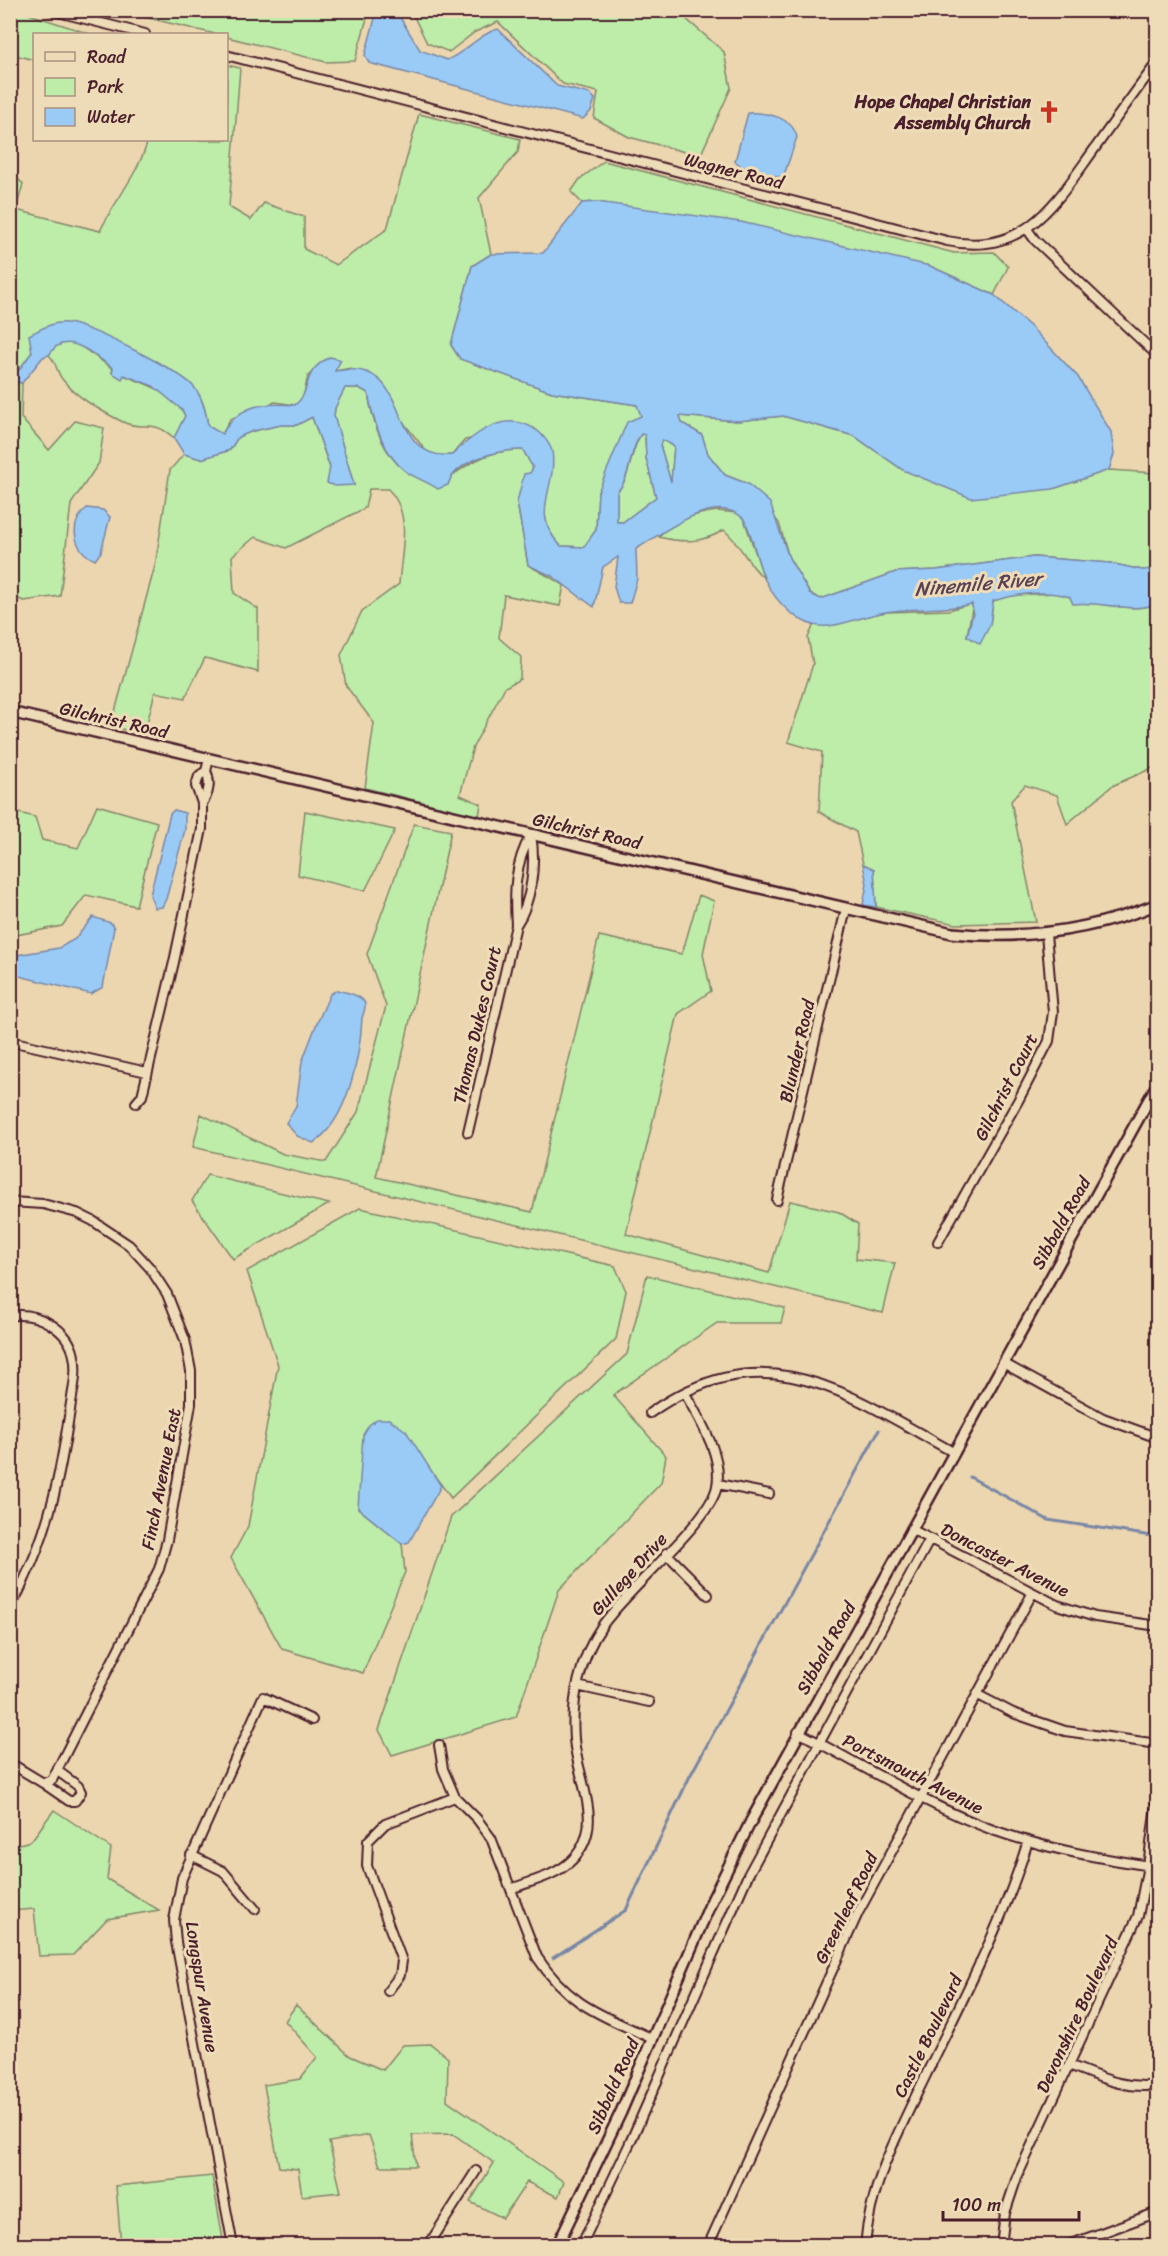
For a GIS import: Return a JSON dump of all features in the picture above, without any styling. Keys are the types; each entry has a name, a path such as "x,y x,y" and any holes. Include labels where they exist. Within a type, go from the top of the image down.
{"street":[{"path":"50,10 141,33"},
{"name":"Wagner Road","path":"228,56 947,241 992,243 1010,238 1041,218 1062,194 1158,61"},
{"path":"1027,229 1035,240 1158,356"},
{"name":"Gilchrist Road","path":"10,712 952,933 1005,936 1046,934 1103,923 1158,904"},
{"path":"136,1102 142,1096 181,928 202,829 202,804 196,786 199,776 206,771 209,759"},
{"path":"202,804 206,798 210,778 206,771"},
{"name":"Thomas Dukes Court","path":"516,926 525,913 527,902 534,852 531,835"},
{"name":"Thomas Dukes Court","path":"468,1132 516,926 514,892 518,869 523,849 531,835"},
{"name":"Blunder Road","path":"777,1200 846,909"},
{"name":"Gilchrist Court","path":"938,1242 1049,1041 1053,1012 1046,934"},
{"path":"10,1041 147,1072"},
{"name":"Sibbald Road","path":"557,2246 653,2038 717,1890 798,1732 1158,1083"},
{"name":"Finch Avenue East","path":"10,1202 61,1208 93,1221 116,1235 150,1268 171,1304 188,1354 192,1386 167,1540 151,1587 59,1772 52,1780 43,1783"},
{"path":"10,1316 25,1315 50,1323 70,1344 76,1371 60,1474 33,1561 10,1606"},
{"path":"1003,1363 1103,1418 1158,1438"},
{"path":"650,1413 670,1399 709,1382 732,1376 770,1374 805,1378 851,1396 953,1452"},
{"path":"685,1393 714,1453 718,1484 769,1494"},
{"name":"Gullege Drive","path":"511,1889 563,1867 582,1847 587,1835 590,1813 580,1776 574,1738 574,1709 577,1686 584,1664 600,1628 627,1593 708,1509 718,1484"},
{"name":"Doncaster Avenue","path":"911,1529 1057,1605 1095,1617 1158,1626"},
{"path":"581,2246 629,2145 748,1875 930,1539"},
{"path":"666,1553 708,1595"},
{"name":"Greenleaf Road","path":"708,2246 858,1913 1032,1594"},
{"path":"577,1686 649,1702"},
{"path":"978,1695 1013,1713 1065,1731 1158,1744"},
{"name":"Longspur Avenue","path":"233,2246 176,1942 177,1900 191,1855 263,1697 312,1720"},
{"name":"Portsmouth Avenue","path":"798,1732 920,1798 992,1829 1087,1856 1158,1867"},
{"path":"439,1745 443,1769 455,1797 484,1828 537,1957 560,1988 587,2008 653,2038"},
{"path":"10,1762 69,1801 75,1801 81,1792 78,1785 59,1772"},
{"name":"Devonshire Boulevard","path":"1001,2246 1010,2195 1135,1924 1148,1866 1158,1790"},
{"path":"388,1991 400,1975 402,1961 367,1866 368,1840 385,1824 455,1797"},
{"name":"Castle Boulevard","path":"866,2246 871,2201 886,2158 1000,1920 1028,1841"},
{"path":"191,1855 223,1871 255,1909"},
{"path":"1069,2065 1107,2081 1125,2085 1158,2085"},
{"path":"428,2246 476,2170"},
{"path":"1066,2246 1158,2212"}],"green space":[{"path":"10,11 20,11 87,33 33,33 33,60 11,54"},
{"path":"119,11 369,11 355,61 326,62 228,37 228,33 211,33"},
{"path":"411,11 677,11 724,52 731,88 700,156 629,137 594,118 598,92 563,84 498,22 475,32 449,52 427,43"},
{"path":"228,65 240,68 229,207 251,220 264,203 304,217 304,249 336,265 387,229 419,114 520,139 518,152 479,198 491,254 472,266 451,345 460,359 552,392 637,405 642,416 598,492 596,530 584,547 561,546 549,530 545,515 552,456 547,442 534,428 465,440 452,455 439,456 426,451 400,418 393,399 351,368 335,371 340,360 330,357 308,376 303,398 295,405 275,402 230,419 222,435 208,426 202,400 183,378 135,351 69,323 32,352 19,370 11,371 11,172 23,184 16,210 100,231 144,152 148,141 228,141"},
{"path":"604,161 954,253 994,252 1008,267 994,295 930,266 597,202 582,203 571,192 580,179"},
{"path":"66,342 76,343 113,369 112,373 150,385 175,401 185,416 174,438 153,426 136,426 123,422 98,409 75,392 62,379 49,355 54,347"},
{"path":"11,381 22,383 21,418 49,450 75,421 104,428 99,463 71,504 60,596 24,601 11,596"},
{"path":"345,388 359,388 368,393 379,435 396,463 408,473 438,488 457,472 477,460 498,452 523,450 533,468 517,502 528,565 564,585 560,606 504,595 499,638 521,657 520,679 505,687 473,747 460,795 481,804 479,816 365,788 374,723 346,686 341,655 362,611 399,584 404,534 403,521 396,499 388,489 369,489 365,508 286,548 255,537 232,556 234,593 258,609 258,672 205,658 185,698 155,692 144,735 111,726 155,566 170,470 184,454 201,459 230,450 238,437 253,431 281,425 297,425 312,417 330,468 354,485 334,416 335,408"},
{"path":"679,416 738,421 783,416 854,436 903,470 1053,489 1109,470 1155,473 1157,471 1157,569 1142,570 1110,563 1034,557 936,570 896,572 821,599 810,594 789,558 779,523 748,484 725,475 708,454 702,435 682,423"},
{"path":"641,434 645,435 646,458 656,497 623,522 617,522 617,492 628,472"},
{"path":"662,440 674,446 671,483 660,445"},
{"path":"717,511 738,513 744,519 764,578 724,530 693,541 659,537 677,522"},
{"path":"1058,593 1070,597 1073,603 1136,608 1157,604 1157,766 1112,786 1067,824 1057,795 1025,785 1011,801 1036,922 956,924 876,907 874,869 863,864 856,832 819,812 822,752 788,742 813,664 808,638 814,624 826,626 885,612 949,610 973,603 967,636 990,625 993,601 1013,595"},
{"path":"97,805 157,822 136,906 86,895 62,926 11,936 11,811 35,817 42,840 78,848"},
{"path":"305,811 395,830 365,891 298,875"},
{"path":"414,824 451,831 376,1177 532,1212 599,936 682,954 699,895 714,901 703,954 711,991 678,1014 626,1234 769,1273 790,1201 839,1212 858,1224 856,1259 895,1263 883,1313 193,1147 201,1114 283,1154 326,1162 358,1112 386,1006 367,954"},
{"path":"207,1175 329,1204 233,1259 192,1201"},
{"path":"360,1208 615,1266 626,1291 616,1339 451,1498 412,1445 406,1431 358,1508 402,1544 405,1572 363,1673 282,1649 231,1558 248,1526 278,1365 247,1271"},
{"path":"647,1275 785,1308 781,1323 717,1323 613,1395 666,1456 661,1483 559,1590 516,1717 392,1755 379,1730 451,1517 627,1354"},
{"path":"54,1810 111,1848 107,1879 159,1910 107,1919 73,1955 39,1956 34,1909 11,1911 11,1846 31,1841"},
{"path":"296,2005 350,2056 383,2070 403,2045 431,2044 448,2058 447,2100 564,2182 558,2197 527,2182 503,2218 470,2202 494,2163 453,2134 412,2135 416,2166 380,2166 369,2135 329,2142 341,2192 302,2196 298,2169 279,2167 264,2085 300,2079 317,2057 285,2021"},
{"path":"212,2176 224,2245 121,2245 116,2186"}],"water":[{"path":"377,11 396,11 420,50 447,60 491,31 498,29 557,86 590,94 595,99 591,111 583,119 369,63 365,55"},
{"path":"748,113 778,117 794,130 797,137 783,178 742,167 735,161"},
{"name":"Ninemile River","path":"597,202 741,222 930,266 994,295 1031,327 1078,377 1111,432 1114,454 1109,470 1053,489 971,498 903,470 854,436 783,416 738,421 680,416 682,423 702,435 708,454 725,475 748,484 770,503 789,558 810,594 821,599 896,572 936,570 1034,557 1110,563 1142,570 1157,569 1157,604 1136,608 1073,604 1070,597 1051,593 1012,596 993,601 990,625 980,644 967,636 973,613 972,604 950,608 886,612 835,625 818,626 799,619 782,605 765,580 744,519 732,511 718,509 688,518 636,549 637,579 630,603 619,603 614,587 618,557 603,567 594,607 552,576 528,565 517,502 524,474 530,473 533,468 523,450 491,454 469,463 452,476 448,485 438,489 396,463 384,445 368,393 359,388 345,388 335,408 334,416 354,485 335,486 327,483 330,467 312,417 297,425 281,425 253,431 238,437 230,450 201,459 184,454 174,438 185,416 182,410 153,386 124,375 122,379 112,373 113,368 80,347 63,344 56,347 49,355 43,357 22,383 11,381 11,371 19,370 32,352 29,335 47,326 67,323 134,350 186,380 200,396 208,426 222,434 236,417 252,407 272,404 295,405 304,393 310,375 320,363 330,357 341,360 335,371 360,370 378,378 389,392 416,442 430,452 452,455 481,431 503,422 527,425 539,432 552,451 553,464 545,511 551,534 561,546 584,547 596,530 598,492 627,422 641,416 637,405 552,392 460,359 451,345 472,266 491,254 543,253 582,203","holes":["641,434 645,435 646,458 656,497 623,522 617,522 617,492 625,479 634,448","662,440 674,446 671,482 660,445"]},
{"path":"87,508 103,510 110,517 101,552 95,560 82,550 76,536 77,521"},
{"path":"174,810 185,813 185,830 166,899 162,907 155,908 150,895 170,814"},
{"path":"863,864 874,869 876,907 863,905 867,884"},
{"path":"93,917 111,923 114,928 103,987 91,994 11,974 11,956 59,948 75,939"},
{"path":"337,990 361,998 365,1009 350,1086 335,1120 313,1143 297,1136 286,1123 296,1106 302,1062 315,1028 330,994"},
{"path":"377,1419 389,1419 406,1431 441,1486 409,1542 402,1544 358,1508 363,1435 369,1425"}],"waterway":[{"path":"553,1958 626,1910 690,1776 879,1430"},
{"path":"970,1477 1048,1520 1158,1537"}],"place":[{"name":"Hope Chapel Christian Assembly Church","path":"1049,112"}]}
